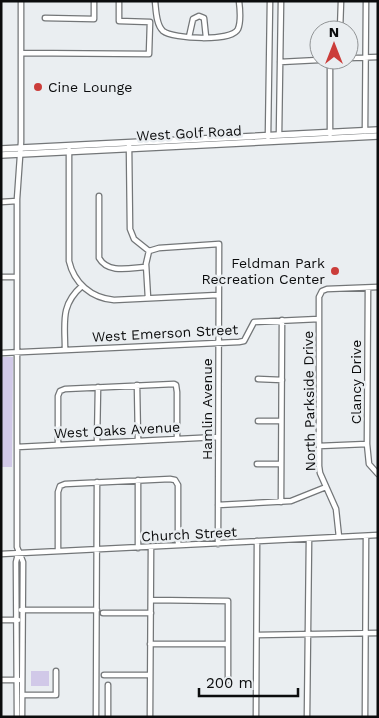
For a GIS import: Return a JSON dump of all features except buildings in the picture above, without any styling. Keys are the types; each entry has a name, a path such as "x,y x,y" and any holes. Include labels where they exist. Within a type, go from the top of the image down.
{"main road":[{"name":"West Golf Road","path":"1,155 20,151 69,148 330,136 378,130"},
{"name":"West Golf Road","path":"69,148 92,144 129,146 183,140 268,139 279,135 378,136"},
{"name":"West Golf Road","path":"1,149 20,151"}],"street":[{"path":"22,1 20,151 17,201 17,547 22,562 19,610 16,620 22,717"},
{"path":"45,18 94,19 94,1"},
{"path":"21,53 149,54 150,22 119,21 120,1"},
{"path":"149,2 155,2 158,25 162,31 175,37 226,37 239,28 239,1"},
{"path":"268,139 270,1"},
{"path":"279,135 281,1"},
{"path":"340,20 341,1"},
{"path":"365,131 366,1"},
{"path":"189,37 193,19 199,16 204,18 206,37"},
{"path":"359,58 378,57"},
{"path":"280,62 309,61"},
{"path":"330,70 330,136"},
{"path":"129,146 131,234 137,243 149,251 146,267 148,298"},
{"path":"69,148 69,261 74,276 82,286 95,295 107,299 218,295"},
{"path":"99,196 99,258 102,263 113,269 146,267"},
{"path":"1,202 17,201"},
{"name":"Hamlin Avenue","path":"149,251 159,248 219,244 218,544"},
{"path":"1,277 17,277"},
{"path":"66,349 65,318 67,305 72,296 82,286"},
{"path":"368,288 378,287"},
{"name":"North Parkside Drive","path":"339,538 336,509 319,470 319,297 322,291 327,289 368,288"},
{"name":"Clancy Drive","path":"368,288 367,444 369,464 378,474"},
{"name":"West Emerson Street","path":"1,353 244,341 254,322 319,319"},
{"path":"281,502 282,320"},
{"path":"258,380 282,380"},
{"path":"137,385 138,440"},
{"path":"58,444 58,396 60,391 65,389 137,385 176,385 177,438"},
{"path":"97,442 98,387"},
{"path":"258,421 281,422"},
{"name":"West Oaks Avenue","path":"17,447 218,437"},
{"path":"319,446 367,444"},
{"path":"257,464 281,464"},
{"path":"138,480 138,548"},
{"path":"58,552 58,492 60,486 97,482 175,480 178,485 178,545"},
{"path":"96,717 97,482"},
{"path":"218,505 281,502 299,499 326,487"},
{"name":"Church Street","path":"1,554 378,535"},
{"path":"365,717 366,536"},
{"path":"307,717 309,539"},
{"path":"256,717 258,541"},
{"path":"150,717 151,547"},
{"path":"151,600 228,601 228,680"},
{"path":"19,610 97,610"},
{"path":"17,717 22,620 19,610"},
{"path":"102,613 151,613"},
{"path":"1,620 22,620"},
{"path":"257,636 378,633"},
{"path":"150,644 228,644"},
{"path":"22,695 56,695 56,671"},
{"path":"104,675 150,675"},
{"path":"1,680 20,680"},
{"path":"108,686 108,717"}],"shaded area":[{"path":"1,357 13,357 12,467 1,467"},
{"path":"31,671 49,671 49,686 31,686"}],"place":[{"name":"Cine Lounge","path":"38,87"},
{"name":"Feldman Park Recreation Center","path":"335,271"}]}
